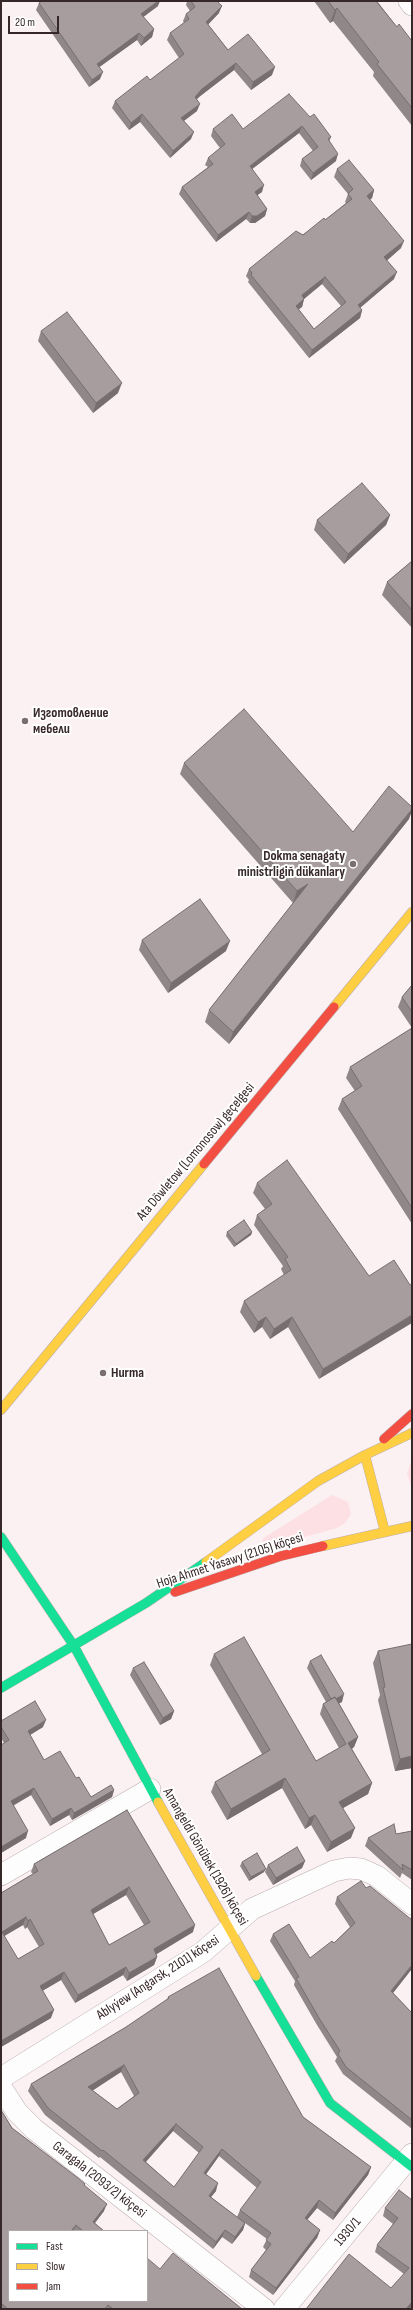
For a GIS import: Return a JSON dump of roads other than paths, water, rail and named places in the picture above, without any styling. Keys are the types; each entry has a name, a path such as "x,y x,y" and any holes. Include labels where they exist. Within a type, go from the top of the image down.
{"street":[{"path":"409,1 412,5"},
{"name":"Ata Döwletow (Lomonosow) geçelgesi","path":"1,1410 412,912"},
{"name":"Hoja Ahmet Ýasawy (2105) köçesi","path":"365,1455 412,1414"},
{"name":"Hoja Ahmet Ýasawy (2105) köçesi","path":"1,1688 146,1603 241,1538 305,1490 365,1455 412,1433"},
{"path":"365,1455 385,1532"},
{"name":"Hoja Ahmet Ýasawy (2105) köçesi","path":"146,1603 280,1556 412,1526"},
{"name":"Amangeldi Gönübek (1926) köçesi","path":"1,1537 74,1646 150,1788 330,2103 342,2114 410,2161"},
{"path":"1,1875 150,1788"},
{"name":"Ablyýew (Angarsk, 2101) köçesi","path":"1,2078 203,1952 230,1930 252,1909 334,1871 349,1868 360,1869 377,1876 412,1904"},
{"name":"Garagala (2093/2) köçesi","path":"1,2087 17,2112 34,2129 264,2309"},
{"name":"1930/1","path":"284,2309 410,2161"}],"place":[{"name":"Изготовление мебели","path":"25,721"},
{"name":"Dokma senagaty ministrligiň dükanlary","path":"353,864"},
{"name":"Hurma","path":"103,1373"}]}
